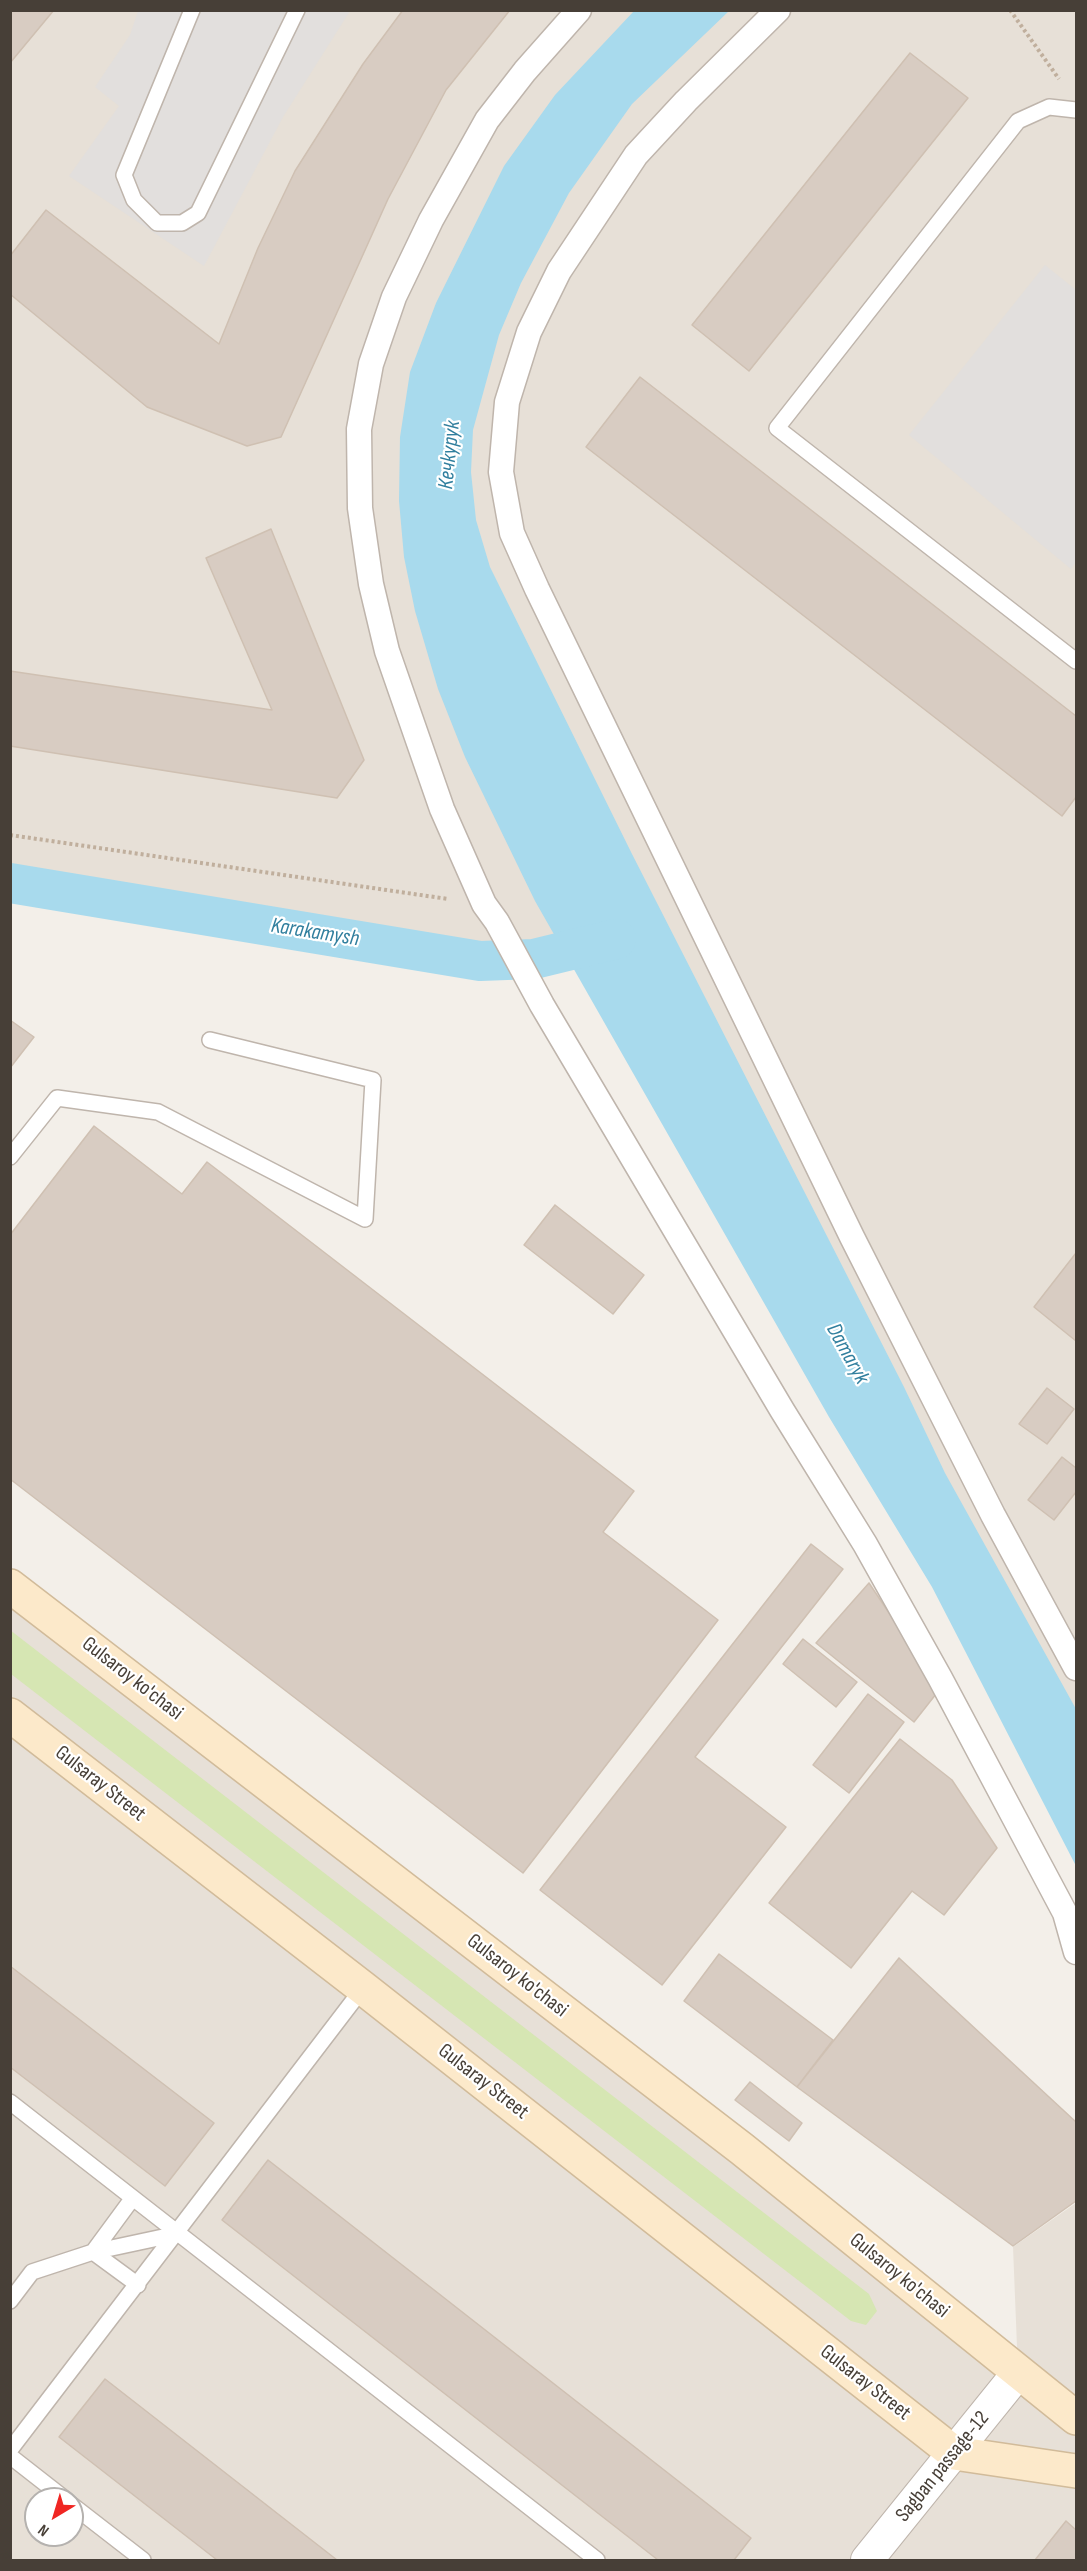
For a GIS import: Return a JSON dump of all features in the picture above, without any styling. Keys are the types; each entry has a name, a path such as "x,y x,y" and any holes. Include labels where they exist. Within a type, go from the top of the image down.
{"main road":[{"name":"Gulsaroy ko'chasi","path":"10,1586 742,2150 1077,2418"},
{"name":"Gulsaray Street","path":"10,1714 363,1988 954,2453"},
{"path":"954,2453 1077,2472"}],"street":[{"path":"579,10 525,71 487,120 431,220 394,297 371,364 359,429 360,508 371,584 387,651 442,809 491,913 542,1005 782,1410 865,1544 946,1688 1065,1913 1077,1952"},
{"path":"778,10 686,101 636,155 559,271 529,332 507,402 501,472 512,532 542,599 852,1237 993,1515 1077,1668"},
{"name":"Sagban passage-12","path":"867,2560 1018,2373"}],"lane":[{"path":"192,10 124,175 134,200 157,223 182,223 198,213 297,10"},
{"path":"1077,110 1049,107 1018,121 777,428 1077,661"},
{"path":"10,1157 57,1098 158,1112 366,1219 374,1080 210,1040"},
{"path":"10,2450 363,1988"},
{"path":"10,2102 597,2560"},
{"path":"93,2252 132,2199"},
{"path":"10,2301 32,2272 93,2252 177,2234"},
{"path":"93,2252 138,2285"},
{"path":"10,2456 50,2487"},
{"path":"84,2514 143,2560"}],"path":[{"path":"1010,10 1063,85"},
{"path":"10,835 491,913"}],"shaded area":[{"path":"10,11 1076,11 1076,1770 618,939 534,959 480,961 11,883"},
{"path":"138,11 350,11 283,117 204,266 69,176 119,106 95,87 130,35"},
{"path":"1045,265 1076,290 1076,562 1071,569 909,435"},
{"path":"10,1586 1018,2372 1013,2247 1076,2203 1076,2560 11,2560"}],"green space":[{"path":"10,1630 869,2294 877,2311 866,2325 851,2321 11,1674"}],"water":[{"path":"634,11 729,11 632,104 569,193 521,283 499,335 473,430 471,472 476,520 490,567 632,854 904,1387 945,1473 1076,1709 1076,1866 932,1587 829,1417 535,901 465,757 438,689 415,611 404,557 399,501 400,437 410,372 436,303 504,166 555,95"}],"building":[{"path":"10,10 54,10 10,63"},
{"path":"403,10 510,10 446,90 388,199 281,437 247,446 147,407 10,294 10,256 46,210 219,344 258,248 295,171 363,64"},
{"path":"910,53 968,98 749,371 692,325"},
{"path":"640,377 1076,716 1076,797 1062,816 586,447"},
{"path":"271,529 364,760 337,798 10,746 10,671 272,710 206,558"},
{"path":"10,1020 34,1037 10,1068"},
{"path":"94,1126 182,1194 207,1162 634,1491 603,1532 718,1620 523,1873 10,1479 10,1235"},
{"path":"555,1205 644,1275 613,1314 524,1245"},
{"path":"1076,1253 1076,1341 1034,1307"},
{"path":"1047,1388 1074,1409 1047,1444 1019,1424"},
{"path":"1062,1457 1076,1468 1076,1492 1054,1520 1028,1500"},
{"path":"811,1544 843,1569 695,1757 786,1827 662,1985 540,1890"},
{"path":"869,1583 940,1689 914,1722 816,1643"},
{"path":"803,1639 857,1682 836,1707 783,1664"},
{"path":"868,1694 904,1722 849,1793 813,1765"},
{"path":"900,1739 952,1780 997,1848 944,1915 912,1891 851,1968 769,1903"},
{"path":"719,1954 833,2040 797,2087 684,2001"},
{"path":"899,1958 1076,2122 1076,2201 1013,2246 797,2087"},
{"path":"10,1966 214,2123 165,2186 10,2067"},
{"path":"750,2082 802,2123 789,2141 735,2100"},
{"path":"268,2160 751,2538 734,2560 658,2560 222,2220"},
{"path":"105,2379 337,2560 217,2560 59,2437"},
{"path":"1066,2521 1076,2530 1076,2560 1035,2560"}],"waterway":[{"name":"Karakamysh","path":"10,883 480,961 534,959 616,939"}],"water label":[{"name":"Кечкурук","path":"450,455"},
{"name":"Damaryk","path":"847,1354"}]}
